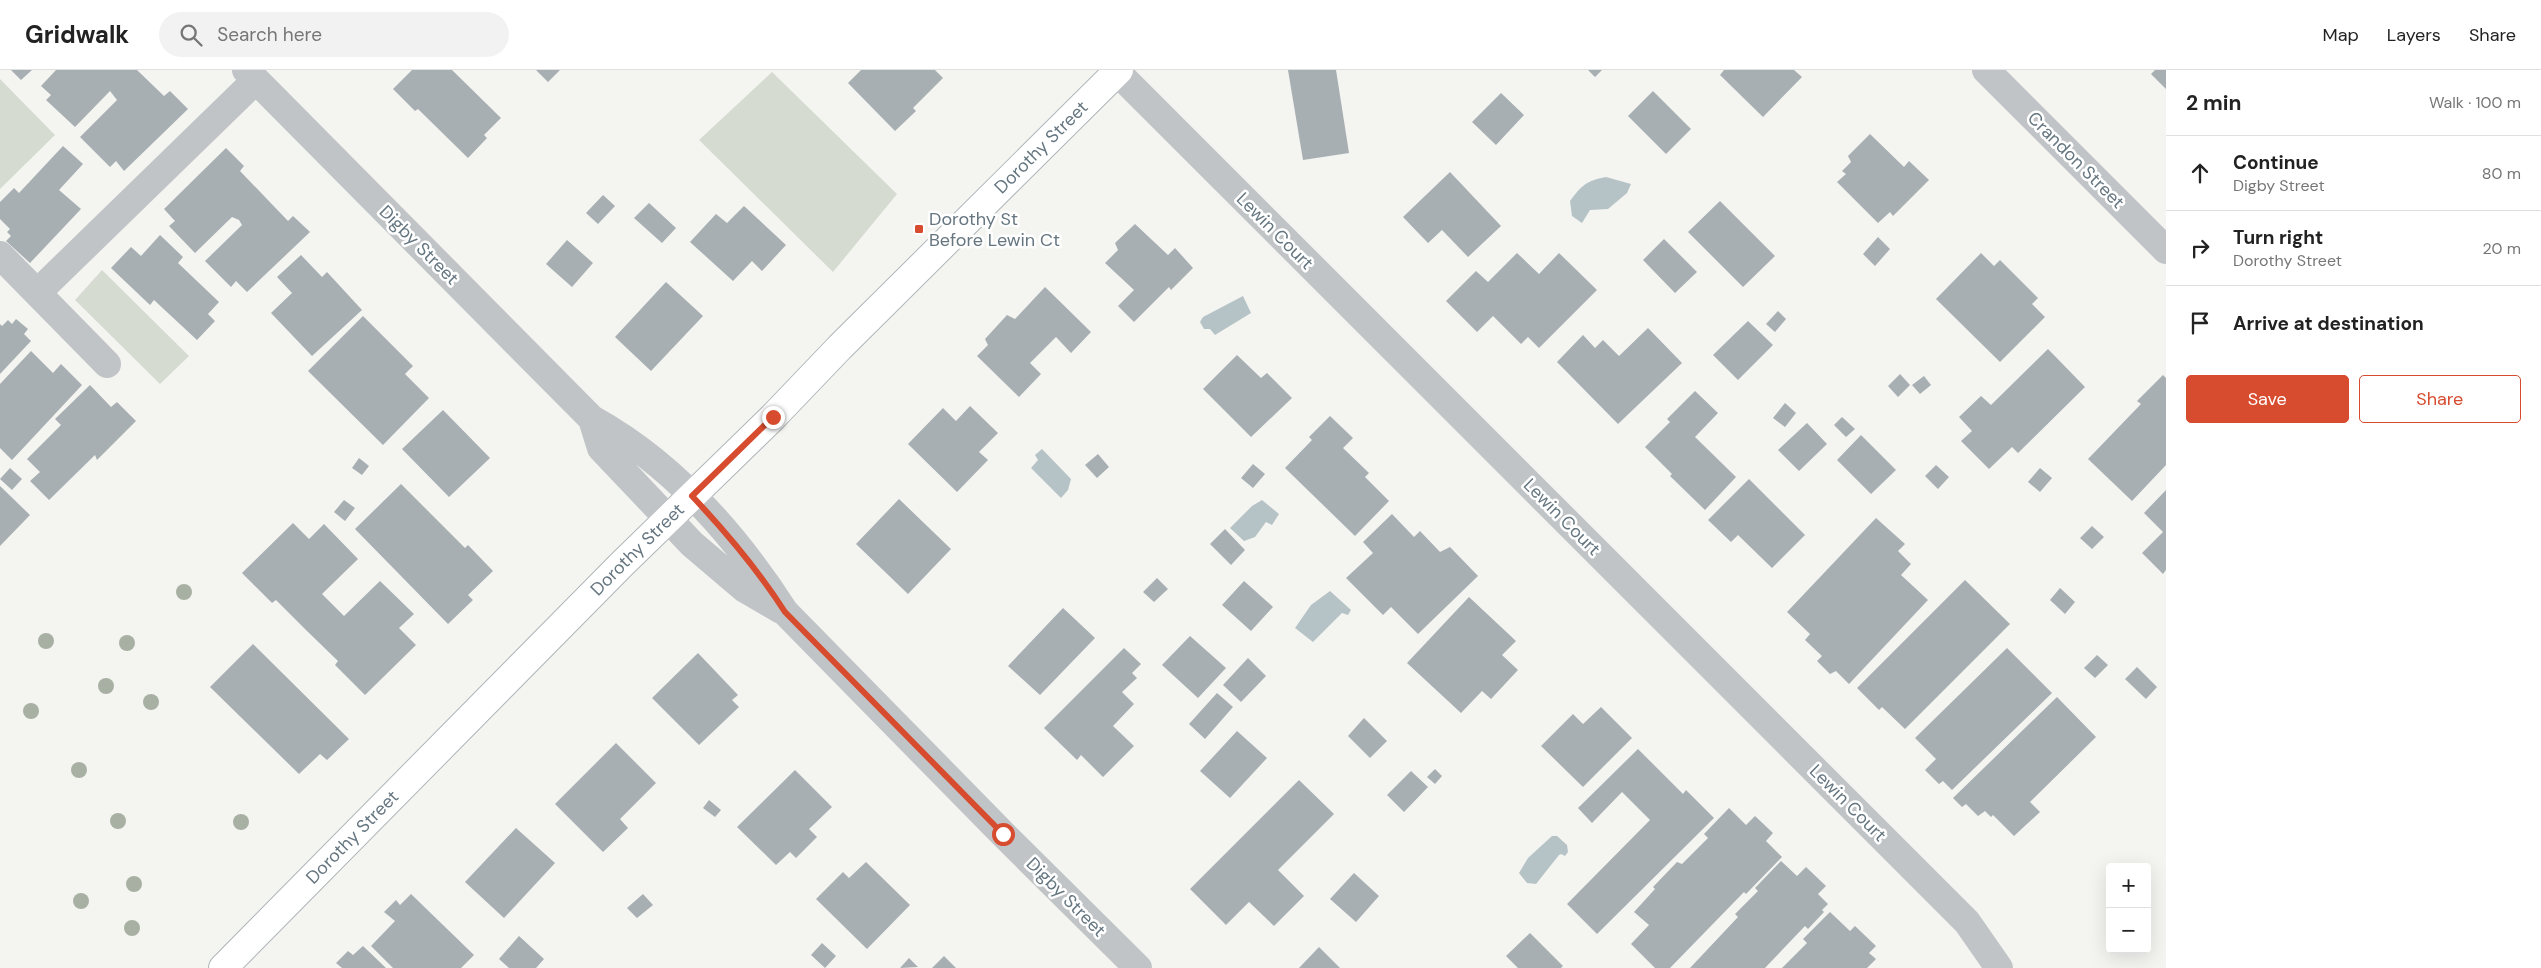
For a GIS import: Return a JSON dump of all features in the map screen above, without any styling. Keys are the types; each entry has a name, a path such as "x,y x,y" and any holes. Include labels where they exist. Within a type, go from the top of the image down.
{"main road":[{"name":"Dorothy Street","path":"223,968 1118,71"}],"street":[{"name":"Crandon Street","path":"1986,70 2166,250"},
{"name":"Lewin Court","path":"1118,71 1960,915 1999,968"},
{"name":"Digby Street","path":"251,75 592,420 618,434 692,496 737,544 760,573 785,612 996,828 1138,968"},
{"path":"38,292 251,75"},
{"path":"0,255 107,364"},
{"name":"Digby Street","path":"592,420 601,448 692,544 745,589 785,612"}],"shaded area":[{"path":"772,72 897,194 833,272 699,140"},
{"path":"0,79 55,135 0,189"},
{"path":"1606,177 1631,184 1627,193 1608,209 1590,210 1582,223 1572,216 1570,201 1585,185"},
{"path":"102,270 189,356 160,384 75,300"},
{"path":"1243,296 1251,313 1215,335 1210,329 1204,329 1200,322 1203,317"},
{"path":"1042,449 1071,479 1068,490 1061,498 1031,468 1038,460 1035,455"},
{"path":"1262,500 1279,514 1272,525 1266,522 1255,537 1244,541 1230,528 1252,506"},
{"path":"1330,591 1351,610 1348,615 1342,613 1313,642 1295,628 1311,605"},
{"path":"1552,836 1557,836 1567,845 1568,852 1565,856 1559,855 1536,884 1527,883 1519,873 1528,858"}],"building":[{"path":"11,70 32,70 21,80"},
{"path":"56,70 137,70 164,96 170,91 188,109 124,171 116,161 110,167 80,137 117,100 110,91 75,127 46,100 51,95 41,86"},
{"path":"412,70 452,70 501,118 484,135 487,138 468,158 418,109 415,111 393,89"},
{"path":"536,70 560,70 548,82"},
{"path":"861,70 935,70 943,78 913,108 916,111 895,131 848,83"},
{"path":"1288,70 1336,70 1349,153 1303,160"},
{"path":"1588,70 1602,70 1595,77"},
{"path":"1724,70 1794,70 1802,77 1763,117 1720,75"},
{"path":"2155,70 2166,70 2166,89 2151,74"},
{"path":"1653,91 1691,129 1666,154 1628,116"},
{"path":"1501,93 1524,115 1496,145 1472,122"},
{"path":"1870,134 1904,167 1909,161 1929,180 1893,216 1890,212 1878,223 1837,182 1846,174 1842,171 1851,162 1848,156"},
{"path":"63,146 83,164 59,190 81,209 30,263 6,241 11,236 7,232 10,229 0,219 0,202 14,188 19,193"},
{"path":"226,148 244,166 240,171 288,221 293,216 310,232 247,292 236,281 231,287 205,261 242,225 239,220 232,217 195,253 169,226 175,221 164,209"},
{"path":"1450,172 1501,226 1468,257 1442,230 1428,243 1403,217"},
{"path":"603,195 615,206 598,224 586,213"},
{"path":"1720,201 1775,256 1743,287 1688,232"},
{"path":"649,203 676,228 662,243 634,218"},
{"path":"744,206 786,245 762,271 752,261 733,281 690,242 716,214 727,223"},
{"path":"1135,224 1168,255 1175,248 1193,268 1171,290 1169,287 1134,322 1118,306 1134,290 1105,263 1118,250 1115,243"},
{"path":"160,235 183,257 178,263 219,302 208,314 215,321 197,340 154,300 150,305 111,268 131,247 141,256"},
{"path":"1878,237 1890,249 1875,266 1863,254"},
{"path":"1664,239 1697,272 1675,293 1643,260"},
{"path":"567,240 593,263 572,287 546,264"},
{"path":"1517,253 1539,274 1559,253 1597,290 1539,348 1528,337 1521,344 1493,316 1477,332 1446,301 1476,271 1488,282"},
{"path":"1981,253 1994,266 2000,260 2038,298 2032,304 2045,317 2000,362 1936,299"},
{"path":"301,255 322,277 327,272 362,310 312,356 271,313 292,293 277,277"},
{"path":"666,282 703,316 651,371 615,337"},
{"path":"1045,287 1091,332 1071,353 1056,337 1030,363 1041,374 1019,397 977,356 988,345 985,339 1007,315 1015,319"},
{"path":"1778,311 1786,319 1775,332 1766,324"},
{"path":"363,316 413,366 405,374 429,398 383,445 308,371"},
{"path":"16,319 28,329 24,334 31,341 0,374 0,324 2,326 8,320 12,324"},
{"path":"1748,321 1773,345 1738,380 1713,355"},
{"path":"1648,328 1682,363 1618,424 1557,362 1583,335 1595,348 1603,340 1619,356"},
{"path":"2048,349 2085,387 2018,453 2012,447 1989,469 1961,441 1972,431 1959,417 1981,396 1991,405"},
{"path":"31,351 53,373 61,364 82,385 12,460 0,448 0,384"},
{"path":"1237,355 1261,378 1267,373 1292,398 1251,437 1203,389"},
{"path":"1900,374 1910,385 1898,397 1888,386"},
{"path":"2163,375 2166,378 2166,465 2132,501 2088,459 2141,404 2137,401"},
{"path":"1924,376 1931,385 1920,394 1912,385"},
{"path":"90,385 111,407 117,402 136,421 97,460 95,455 49,500 30,481 40,472 27,459 61,425 55,419"},
{"path":"1695,391 1718,413 1695,437 1736,477 1705,510 1670,476 1672,474 1645,447 1670,422 1667,419"},
{"path":"1785,403 1796,413 1785,427 1773,418"},
{"path":"970,406 998,433 979,452 988,460 957,492 908,444 943,408 956,421"},
{"path":"443,410 490,458 449,497 402,449"},
{"path":"1330,416 1353,438 1343,448 1369,473 1365,477 1389,501 1355,536 1285,468 1312,440 1309,437"},
{"path":"1842,417 1855,429 1846,437 1834,425"},
{"path":"1807,423 1827,444 1799,471 1778,450"},
{"path":"1861,435 1896,470 1871,494 1837,460"},
{"path":"1098,454 1109,467 1097,478 1085,465"},
{"path":"359,458 369,466 362,475 352,468"},
{"path":"1253,464 1265,474 1253,488 1241,478"},
{"path":"1936,465 1949,477 1938,489 1925,476"},
{"path":"10,468 22,479 12,490 0,479"},
{"path":"2040,468 2052,478 2040,492 2028,482"},
{"path":"1749,479 1805,535 1772,568 1738,535 1731,542 1708,520"},
{"path":"401,484 465,548 468,545 493,571 468,595 473,600 448,624 355,529"},
{"path":"0,486 30,515 0,546"},
{"path":"2166,490 2166,570 2163,574 2142,553 2163,532 2144,513"},
{"path":"899,499 951,549 908,594 856,544"},
{"path":"344,500 355,508 345,521 334,512"},
{"path":"1392,514 1414,537 1420,531 1440,552 1450,547 1478,576 1418,634 1391,607 1383,615 1346,578 1373,553 1363,542"},
{"path":"1876,518 1905,544 1898,551 1911,564 1901,575 1928,600 1849,684 1836,671 1830,674 1817,661 1822,656 1805,640 1810,634 1787,612"},
{"path":"293,523 309,539 324,524 358,559 322,594 344,616 380,581 414,614 399,628 416,645 365,695 335,665 338,661 276,600 272,603 242,573"},
{"path":"2092,526 2104,537 2092,549 2080,538"},
{"path":"1225,529 1245,550 1231,565 1210,544"},
{"path":"1157,578 1168,589 1154,602 1143,592"},
{"path":"1965,580 2010,624 1905,729 1882,707 1879,710 1857,688"},
{"path":"1244,581 1273,607 1251,631 1222,605"},
{"path":"2060,588 2075,602 2065,614 2050,600"},
{"path":"1469,597 1516,641 1502,655 1518,670 1491,699 1482,691 1461,713 1407,663"},
{"path":"1063,608 1095,638 1040,695 1008,666"},
{"path":"1190,636 1226,668 1198,698 1162,665"},
{"path":"253,644 349,739 327,760 320,754 299,774 210,687"},
{"path":"1124,648 1141,664 1132,673 1137,678 1122,692 1134,704 1113,726 1134,746 1103,777 1081,755 1077,760 1044,728"},
{"path":"2007,648 2052,693 1952,790 1943,781 1939,784 1925,770 1936,759 1915,738"},
{"path":"698,653 738,695 732,700 739,707 699,745 652,698"},
{"path":"2097,655 2108,665 2095,678 2084,668"},
{"path":"1248,658 1266,676 1241,702 1223,685"},
{"path":"2137,667 2157,687 2146,699 2125,679"},
{"path":"1217,693 1233,707 1205,739 1189,724"},
{"path":"2057,697 2096,737 2030,802 2040,812 2014,836 1993,815 1991,817 1985,811 1978,816 1966,804 1962,807 1953,798"},
{"path":"1601,707 1632,738 1583,787 1541,746 1573,714 1583,724"},
{"path":"1364,718 1387,741 1370,758 1348,736"},
{"path":"1237,731 1267,758 1230,798 1200,771"},
{"path":"616,743 656,783 620,819 628,828 603,852 555,804"},
{"path":"1638,749 1683,794 1686,790 1714,818 1597,934 1567,904 1650,820 1622,792 1592,823 1578,808"},
{"path":"1435,769 1442,776 1435,784 1427,777"},
{"path":"795,770 832,807 809,829 817,837 796,858 790,852 776,865 737,827"},
{"path":"1411,771 1428,787 1404,812 1387,795"},
{"path":"1299,780 1334,814 1278,870 1304,896 1274,926 1249,902 1226,925 1190,889"},
{"path":"709,800 721,810 715,817 703,808"},
{"path":"1729,808 1746,825 1755,816 1773,833 1766,841 1782,857 1746,894 1744,892 1670,968 1655,968 1631,944 1649,925 1634,912 1655,889 1653,887 1677,862 1682,864 1708,838 1704,834"},
{"path":"516,828 555,863 504,918 465,882"},
{"path":"1781,861 1797,876 1806,867 1826,886 1818,894 1828,904 1822,910 1824,912 1808,929 1805,926 1765,968 1690,968 1738,917 1735,914 1758,891 1755,888"},
{"path":"866,862 910,905 867,949 816,899 843,872 849,878"},
{"path":"1354,873 1379,896 1356,922 1330,899"},
{"path":"411,894 474,955 461,968 393,968 371,946 395,921 384,912 396,900 400,905"},
{"path":"643,894 653,905 637,918 627,908"},
{"path":"1830,912 1850,931 1855,926 1876,946 1869,953 1876,959 1867,968 1782,968 1807,943 1803,939"},
{"path":"1530,933 1563,966 1561,968 1518,968 1506,956"},
{"path":"519,936 544,959 536,968 509,968 499,959"},
{"path":"822,943 836,956 825,968 811,955"},
{"path":"363,946 386,968 342,968 336,963 348,951 353,955"},
{"path":"1319,947 1340,968 1299,968"},
{"path":"944,956 956,968 932,968"},
{"path":"909,958 918,967 900,968"}],"place":[{"name":"Dorothy St Before Lewin Ct","path":"919,229"}],"route":[{"path":"773,417 692,496 737,544 760,573 785,612 1003,834"}]}
